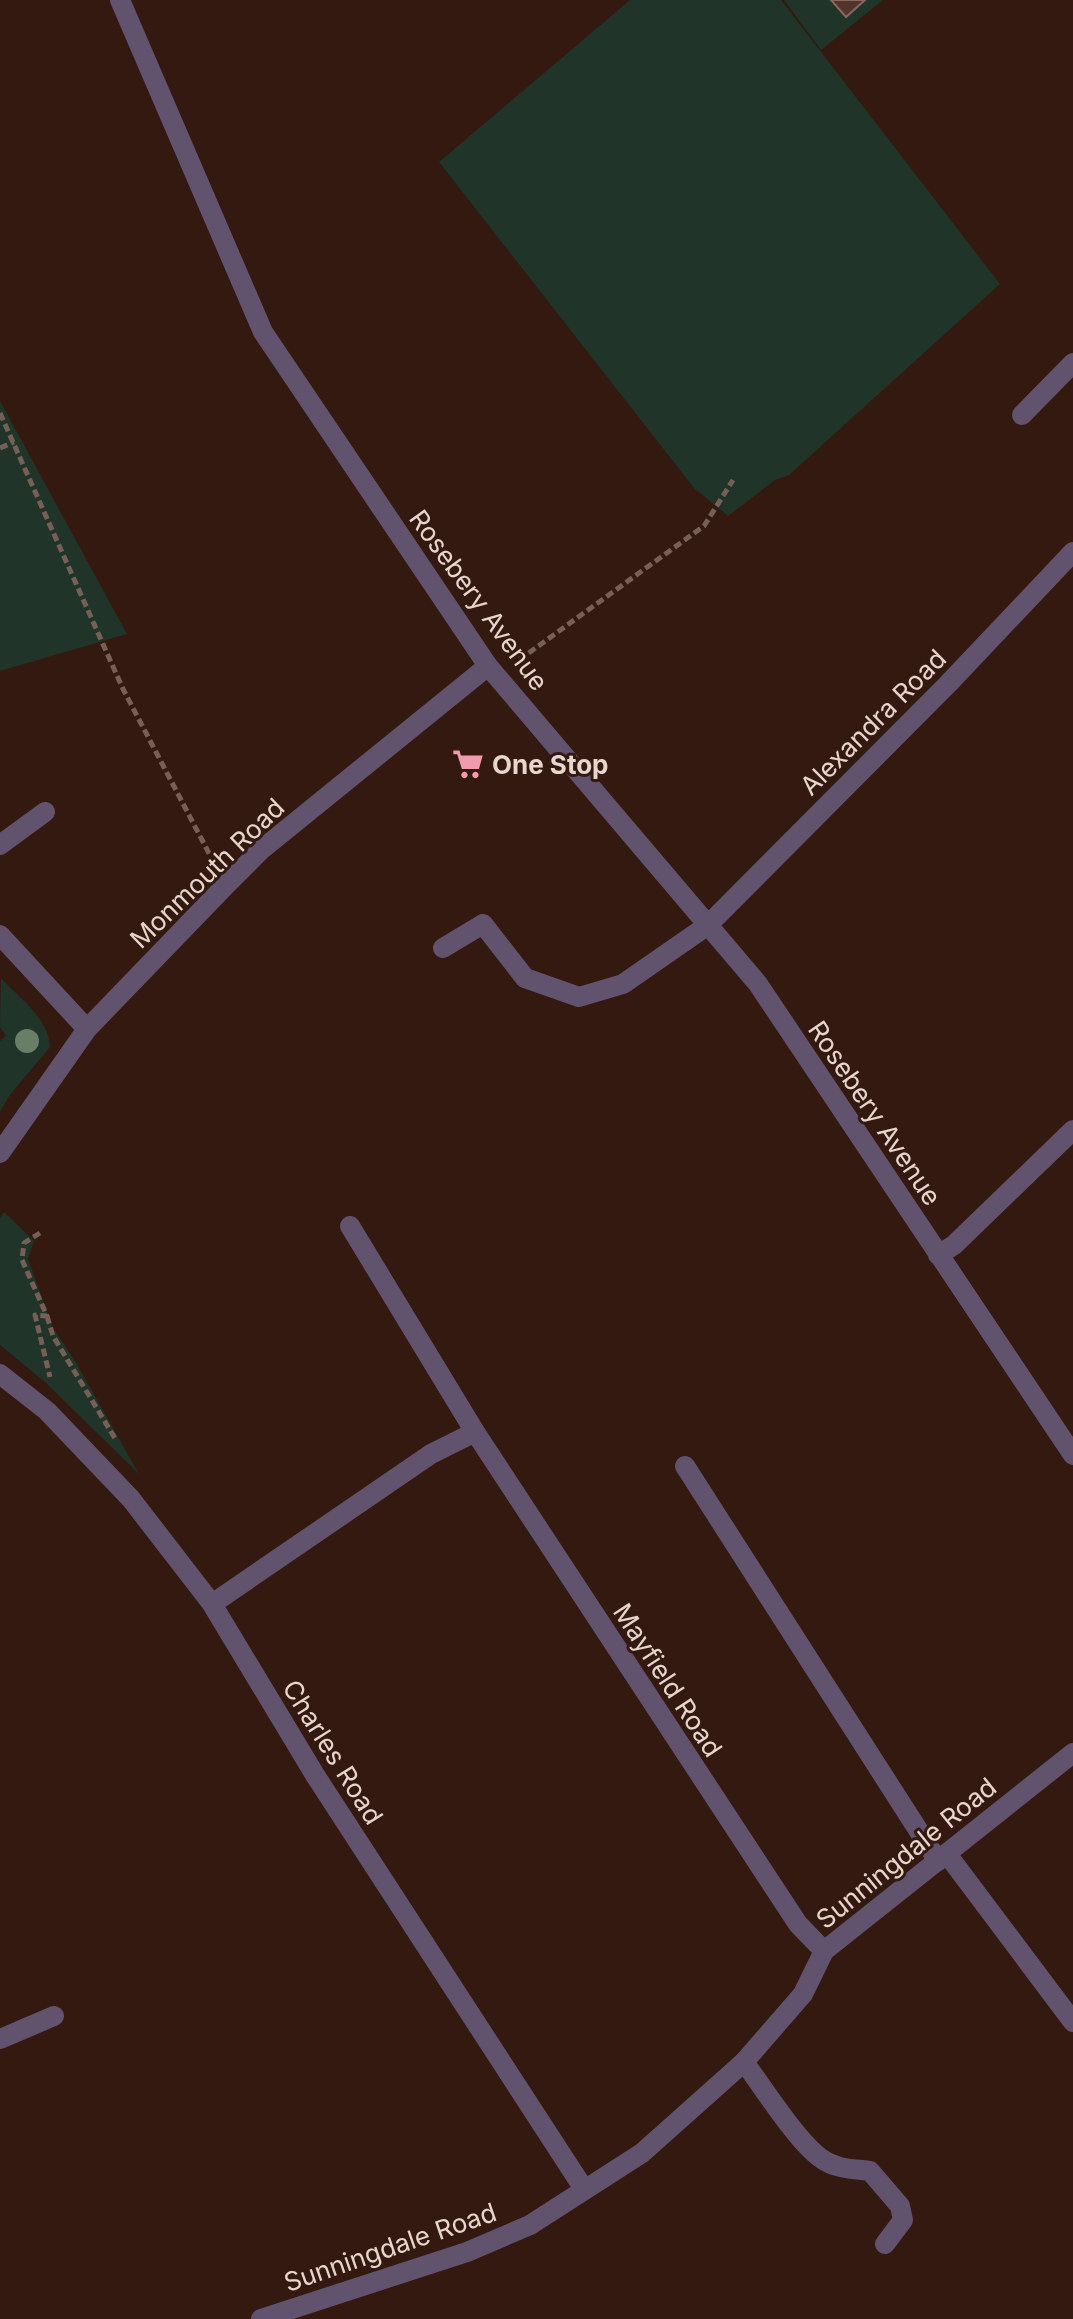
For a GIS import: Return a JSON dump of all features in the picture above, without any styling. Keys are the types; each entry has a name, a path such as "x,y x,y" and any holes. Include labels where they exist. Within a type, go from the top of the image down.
{"street":[{"name":"Rosebery Avenue","path":"120,0 263,332 492,671 758,984 1073,1455"},
{"path":"1022,415 1073,363"},
{"name":"Alexandra Road","path":"443,948 483,924 525,978 579,997 623,984 708,925 948,684 1073,552"},
{"name":"Monmouth Road","path":"0,1153 87,1029 261,850 492,671"},
{"path":"0,845 45,812"},
{"path":"0,935 87,1029"},
{"path":"938,1255 954,1245 1073,1130"},
{"name":"Mayfield Road","path":"350,1226 475,1432 798,1924 824,1951"},
{"name":"Charles Road","path":"0,1374 47,1411 131,1499 212,1604 315,1775 584,2189"},
{"path":"212,1604 431,1454 475,1432"},
{"path":"685,1466 942,1858 1073,2022"},
{"name":"Sunningdale Road","path":"261,2319 467,2252 530,2225 642,2153 744,2062 803,1994 824,1951 1073,1753"},
{"path":"0,2039 54,2016"},
{"path":"744,2062 804,2143 823,2160 847,2169 870,2171 900,2206 903,2220 885,2244"}],"path":[{"path":"0,413 123,689 226,885"},
{"path":"0,448 14,442"},
{"path":"492,671 704,526 733,480"},
{"path":"40,1233 24,1243 22,1260 53,1336 118,1444"},
{"path":"47,1316 35,1315 47,1372 56,1386 47,1411"}],"green space":[{"path":"630,0 781,0 1000,284 789,475 775,480 728,516 694,488 439,162"},
{"path":"784,0 831,0 846,17 865,0 883,0 821,50"},
{"path":"0,401 127,634 0,671"},
{"path":"1,978 39,1018 50,1047 9,1096 0,1112 0,1041 6,1036 0,1027"},
{"path":"4,1212 34,1241 28,1259 53,1328 139,1474 45,1382 0,1345 0,1218"}],"building":[{"path":"831,0 865,0 846,17"}],"place":[{"name":"One Stop","path":"468,764"}]}
